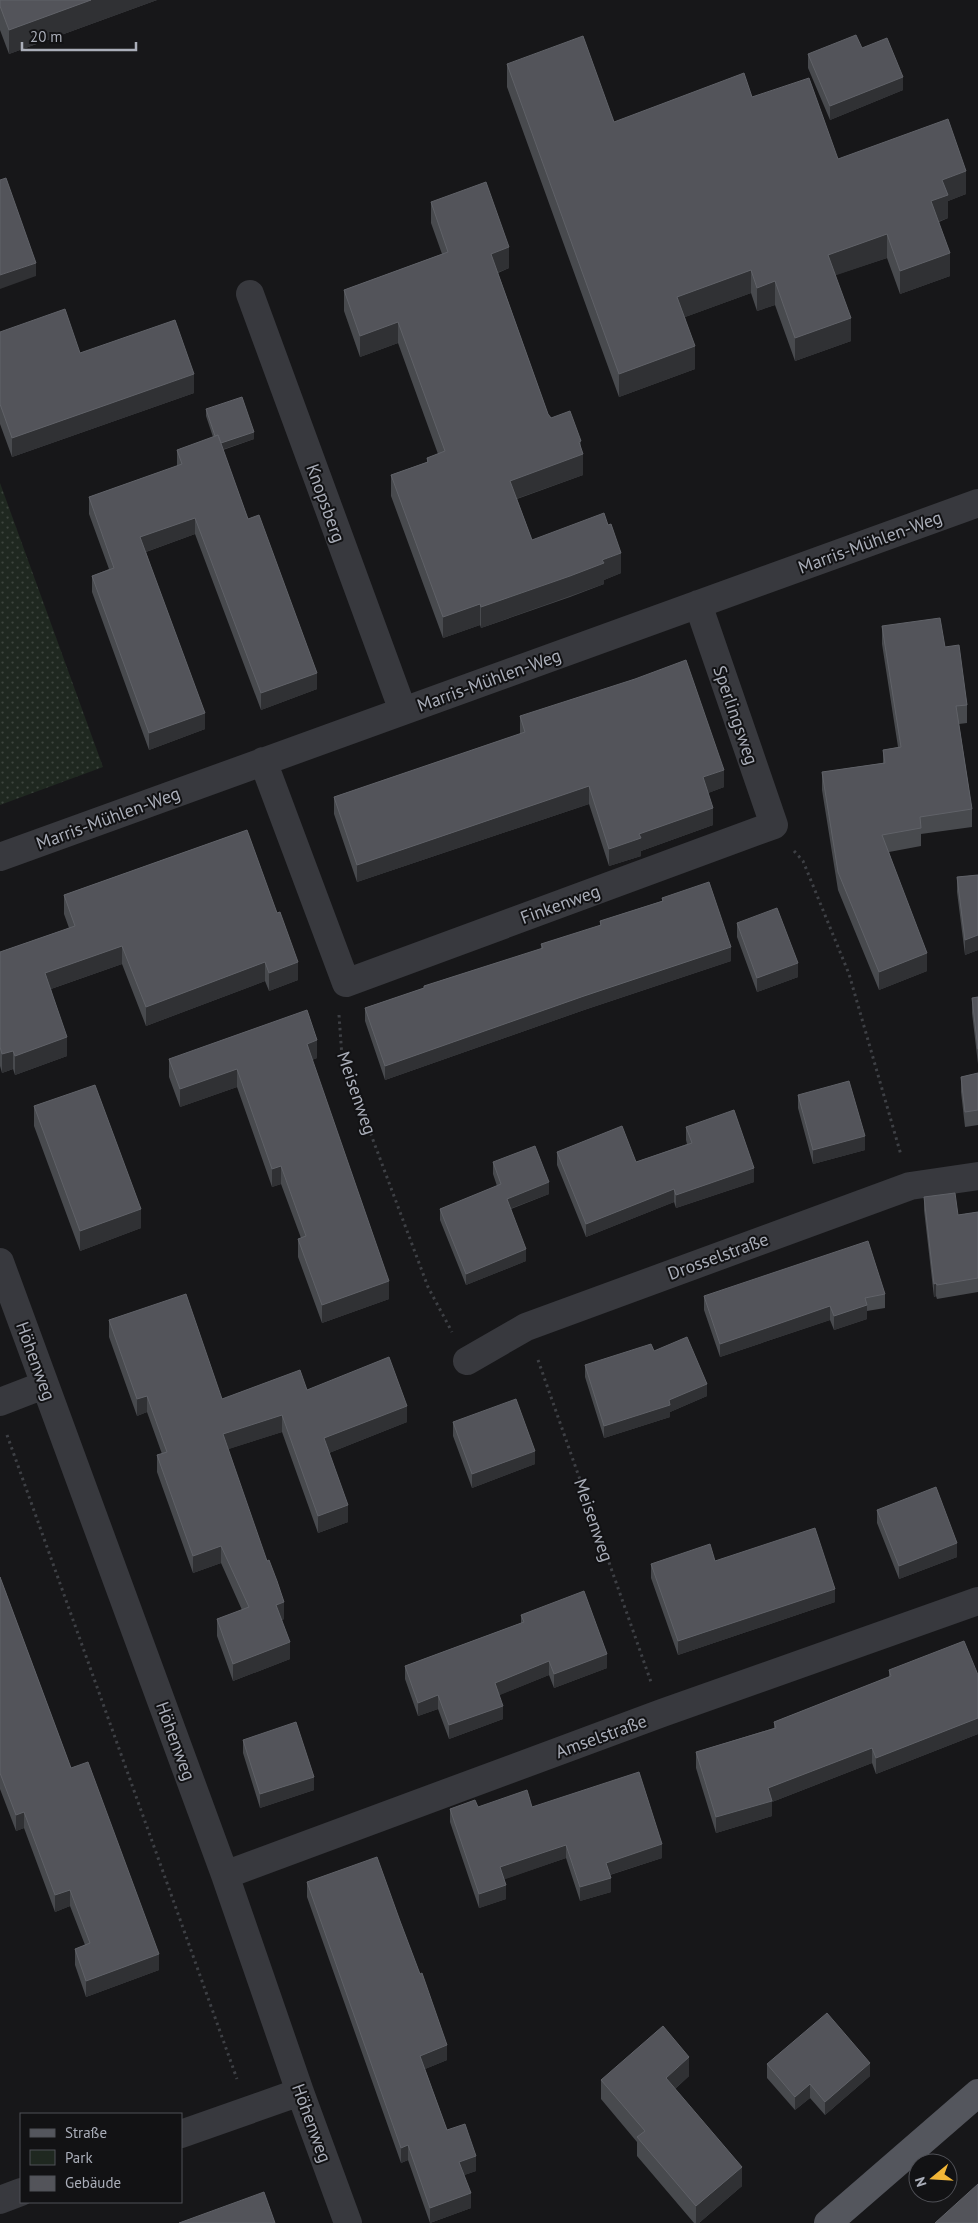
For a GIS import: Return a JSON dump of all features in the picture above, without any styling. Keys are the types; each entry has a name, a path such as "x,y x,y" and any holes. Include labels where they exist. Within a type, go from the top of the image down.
{"main road":[{"path":"828,2223 978,2092"}],"street":[{"name":"Knopsberg","path":"250,294 402,711"},
{"name":"Marris-Mühlen-Weg","path":"0,857 978,503"},
{"name":"Sperlingsweg","path":"698,604 774,825"},
{"path":"263,762 346,983"},
{"name":"Finkenweg","path":"346,983 774,825"},
{"name":"Drosselstraße","path":"467,1361 526,1327 910,1186 978,1176"},
{"name":"Höhenweg","path":"0,1262 226,1874 300,2092 348,2223"},
{"path":"0,1402 44,1385"},
{"name":"Amselstraße","path":"226,1874 978,1600"},
{"path":"182,2134 300,2092"},
{"path":"0,2200 20,2192"}],"path":[{"path":"774,825 803,861 850,974 910,1186"},
{"name":"Meisenweg","path":"346,983 338,1021 342,1057 428,1287 467,1361"},
{"name":"Meisenweg","path":"526,1327 662,1714"},
{"path":"7,1434 249,2110"}],"green space":[{"path":"0,483 103,767 0,805"}],"building":[{"path":"0,0 91,0 9,30 0,6"},
{"path":"856,35 862,48 887,38 903,77 830,106 808,54"},
{"path":"583,36 614,122 744,73 752,97 809,78 838,159 948,119 966,171 942,180 948,195 931,201 950,253 900,271 887,234 828,255 851,318 795,338 775,281 757,288 751,270 677,297 695,346 619,374 507,64"},
{"path":"6,178 36,263 0,275 0,180"},
{"path":"486,182 509,247 491,254 548,414 551,418 570,411 581,441 579,442 583,454 510,481 532,540 604,513 608,525 611,524 621,553 602,560 604,563 570,576 481,607 480,604 443,617 391,475 428,462 427,458 445,451 398,322 360,336 344,290 448,252 431,202"},
{"path":"65,309 80,353 175,320 194,374 12,438 0,404 0,332"},
{"path":"242,397 254,432 221,443 218,435 215,436 206,409"},
{"path":"218,435 248,519 259,515 317,673 261,693 195,518 140,537 205,713 149,733 92,576 114,568 89,497 182,464 177,450"},
{"path":"940,618 945,647 959,645 967,705 956,706 972,809 920,817 921,828 882,835 927,953 879,972 838,872 822,772 885,763 883,750 901,747 882,626"},
{"path":"686,660 724,770 703,777 713,808 639,834 641,838 609,849 589,786 357,865 334,797 525,732 520,716 635,679"},
{"path":"247,830 277,913 280,912 298,962 269,973 265,962 146,1007 122,946 45,973 67,1037 15,1056 13,1051 2,1054 0,1047 0,952 75,926 64,895"},
{"path":"978,875 978,935 965,940 957,877"},
{"path":"709,882 731,947 385,1066 365,1008 424,988 424,986 543,948 541,944 601,925 600,921 663,901 662,898"},
{"path":"777,908 798,963 757,978 737,923"},
{"path":"978,997 978,1049 972,998"},
{"path":"307,1010 317,1040 307,1044 389,1281 322,1305 298,1239 306,1236 281,1166 272,1169 237,1069 180,1089 169,1059"},
{"path":"978,1073 978,1110 965,1112 961,1077"},
{"path":"849,1081 865,1136 813,1150 798,1095"},
{"path":"95,1085 141,1209 80,1231 34,1106"},
{"path":"734,1110 754,1168 676,1195 674,1189 586,1224 557,1152 622,1126 636,1162 692,1143 686,1127"},
{"path":"535,1146 549,1182 507,1199 526,1249 466,1274 440,1209 501,1184 493,1162"},
{"path":"955,1193 958,1215 978,1212 978,1278 937,1285 936,1283 934,1284 924,1197"},
{"path":"868,1241 885,1294 865,1298 867,1305 834,1316 830,1306 720,1344 704,1296"},
{"path":"186,1294 222,1399 300,1370 307,1390 389,1357 407,1406 324,1438 348,1505 318,1516 282,1415 223,1434 267,1561 269,1560 284,1602 276,1605 290,1642 233,1664 217,1619 249,1607 221,1546 193,1556 157,1455 167,1452 147,1396 137,1399 109,1320"},
{"path":"687,1337 707,1384 669,1400 670,1405 604,1426 585,1365 651,1344 654,1351"},
{"path":"516,1399 535,1451 472,1474 453,1422"},
{"path":"936,1487 957,1543 899,1566 877,1510"},
{"path":"815,1528 835,1589 678,1641 651,1564 710,1544 715,1561"},
{"path":"0,1577 71,1768 88,1762 159,1954 86,1981 75,1949 90,1943 70,1890 55,1895 24,1812 16,1815 0,1773"},
{"path":"584,1591 607,1654 554,1674 549,1661 495,1683 503,1706 449,1725 438,1695 418,1703 405,1666 524,1622 521,1615"},
{"path":"964,1641 978,1675 978,1718 876,1758 872,1748 768,1788 772,1801 716,1817 696,1752 776,1728 774,1722 891,1676 889,1670"},
{"path":"296,1722 314,1777 260,1794 243,1740"},
{"path":"639,1772 662,1844 606,1863 611,1878 580,1887 566,1845 500,1867 506,1885 479,1894 450,1809 475,1800 478,1807 527,1790 532,1807"},
{"path":"377,1857 420,1974 422,1973 447,2045 420,2056 447,2130 465,2124 476,2156 459,2162 471,2193 430,2208 408,2145 401,2148 307,1882"},
{"path":"827,2013 870,2063 825,2102 810,2084 795,2097 767,2064"},
{"path":"663,2026 689,2057 666,2078 742,2167 696,2206 637,2137 645,2131 601,2080"},
{"path":"978,2184 978,2223 935,2223 958,2203"},
{"path":"264,2192 275,2223 179,2223"}]}
